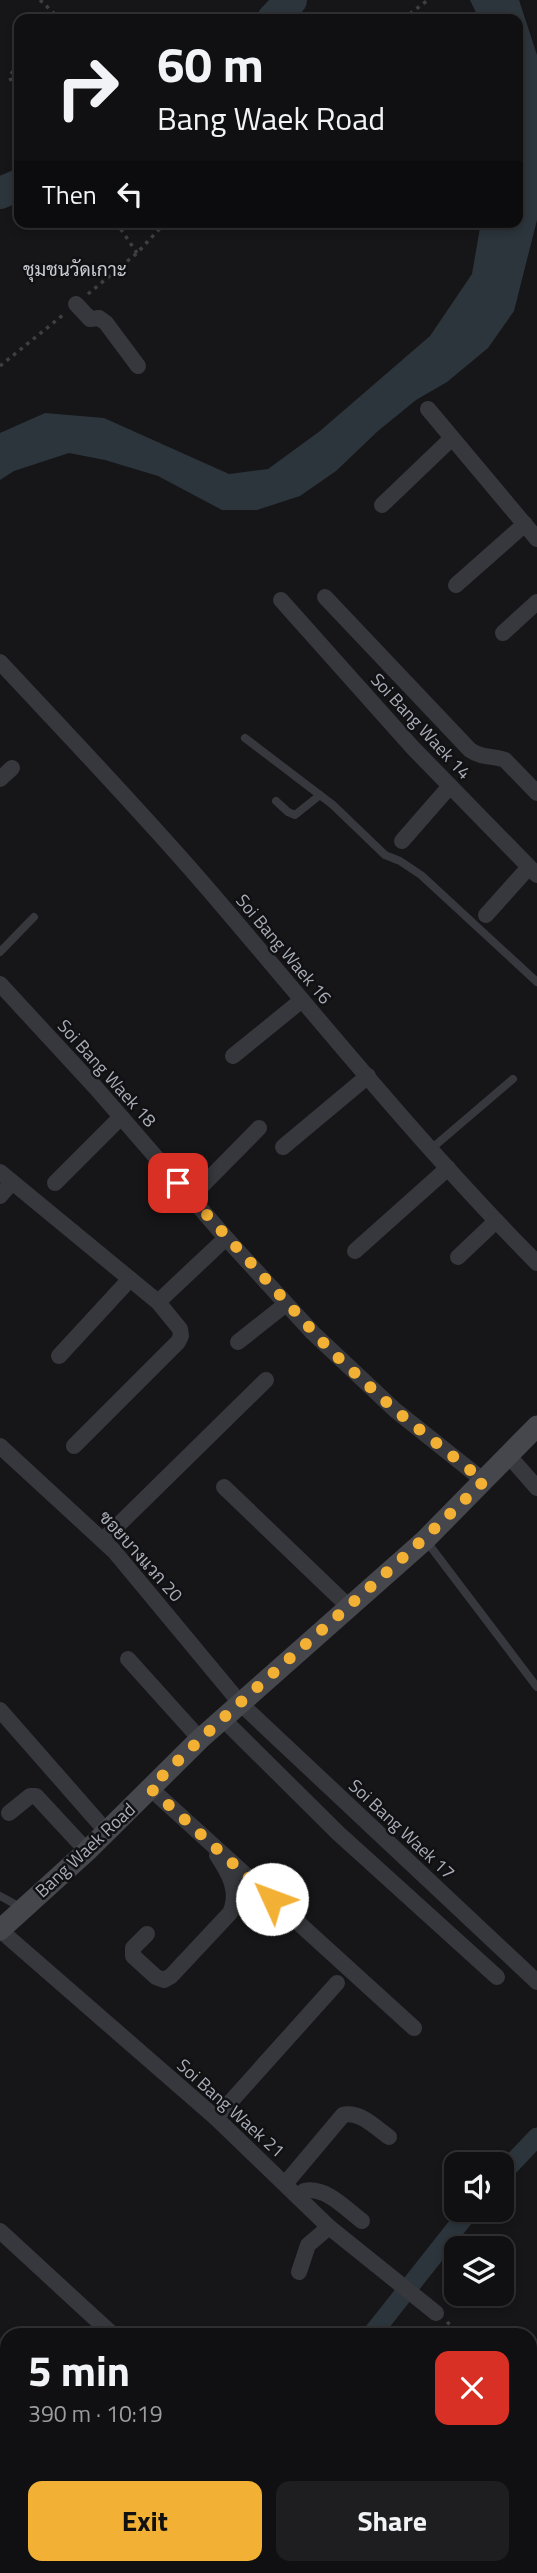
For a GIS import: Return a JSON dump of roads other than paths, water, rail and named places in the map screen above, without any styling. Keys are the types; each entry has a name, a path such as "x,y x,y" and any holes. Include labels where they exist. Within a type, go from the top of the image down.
{"main road":[{"name":"Bang Waek Road","path":"0,1930 87,1851 200,1739 425,1540 537,1426"}],"street":[{"path":"76,304 90,319 99,318 106,323 138,366"},
{"path":"428,409 537,538"},
{"path":"382,505 452,438"},
{"path":"456,585 525,524"},
{"path":"325,597 470,750 485,758 499,757 505,760 537,793"},
{"name":"Soi Bang Waek 14","path":"281,600 450,786 533,871"},
{"path":"503,633 537,602"},
{"name":"Soi Bang Waek 16","path":"0,662 207,888 431,1149 537,1263"},
{"path":"402,841 450,786"},
{"path":"486,915 533,871"},
{"name":"Soi Bang Waek 18","path":"0,984 226,1238 331,1351 395,1410 484,1481"},
{"path":"233,1056 302,1000"},
{"path":"283,1147 368,1076"},
{"path":"55,1183 121,1117"},
{"path":"191,1197 259,1128"},
{"path":"355,1251 448,1168"},
{"path":"0,1196 6,1177 158,1302 180,1329 178,1342 74,1446"},
{"path":"458,1257 496,1221"},
{"path":"158,1302 226,1238"},
{"path":"59,1356 130,1279"},
{"path":"238,1342 286,1304"},
{"path":"103,1541 266,1380"},
{"name":"ซอยบางแวก 20","path":"0,1446 103,1541 241,1704"},
{"path":"509,1456 537,1488"},
{"path":"225,1487 348,1606"},
{"path":"128,1659 200,1739"},
{"name":"Soi Bang Waek 17","path":"241,1704 537,1982"},
{"path":"0,1710 106,1831"},
{"path":"223,1719 338,1833 497,1977"},
{"path":"150,1788 414,2028"},
{"path":"9,1813 30,1796 36,1796 87,1851"},
{"path":"147,1934 133,1948 133,1956 156,1977 164,1980 171,1976 230,1913 234,1904 234,1887 210,1844"},
{"name":"Soi Bang Waek 21","path":"0,1930 216,2118 329,2227 436,2313"},
{"path":"216,2118 337,1983"},
{"path":"285,2184 343,2115 357,2115 389,2137"},
{"path":"299,2198 304,2191 311,2189 323,2192 362,2221"},
{"path":"299,2272 308,2245 329,2227"},
{"path":"0,2231 105,2328"}],"lane":[{"path":"245,738 320,794 385,855 421,875 537,982"},
{"path":"276,801 295,815 320,794"},
{"path":"0,952 34,917"},
{"path":"431,1149 513,1079"},
{"path":"425,1540 537,1687"},
{"path":"0,1896 22,1908"}],"waterway":[{"path":"278,14 291,0"},
{"path":"0,193 14,187"},
{"path":"514,2161 537,2137"},
{"path":"377,2328 461,2222"}],"district":[{"name":"ชุมชนวัดเกาะ","path":"75,268"}]}
